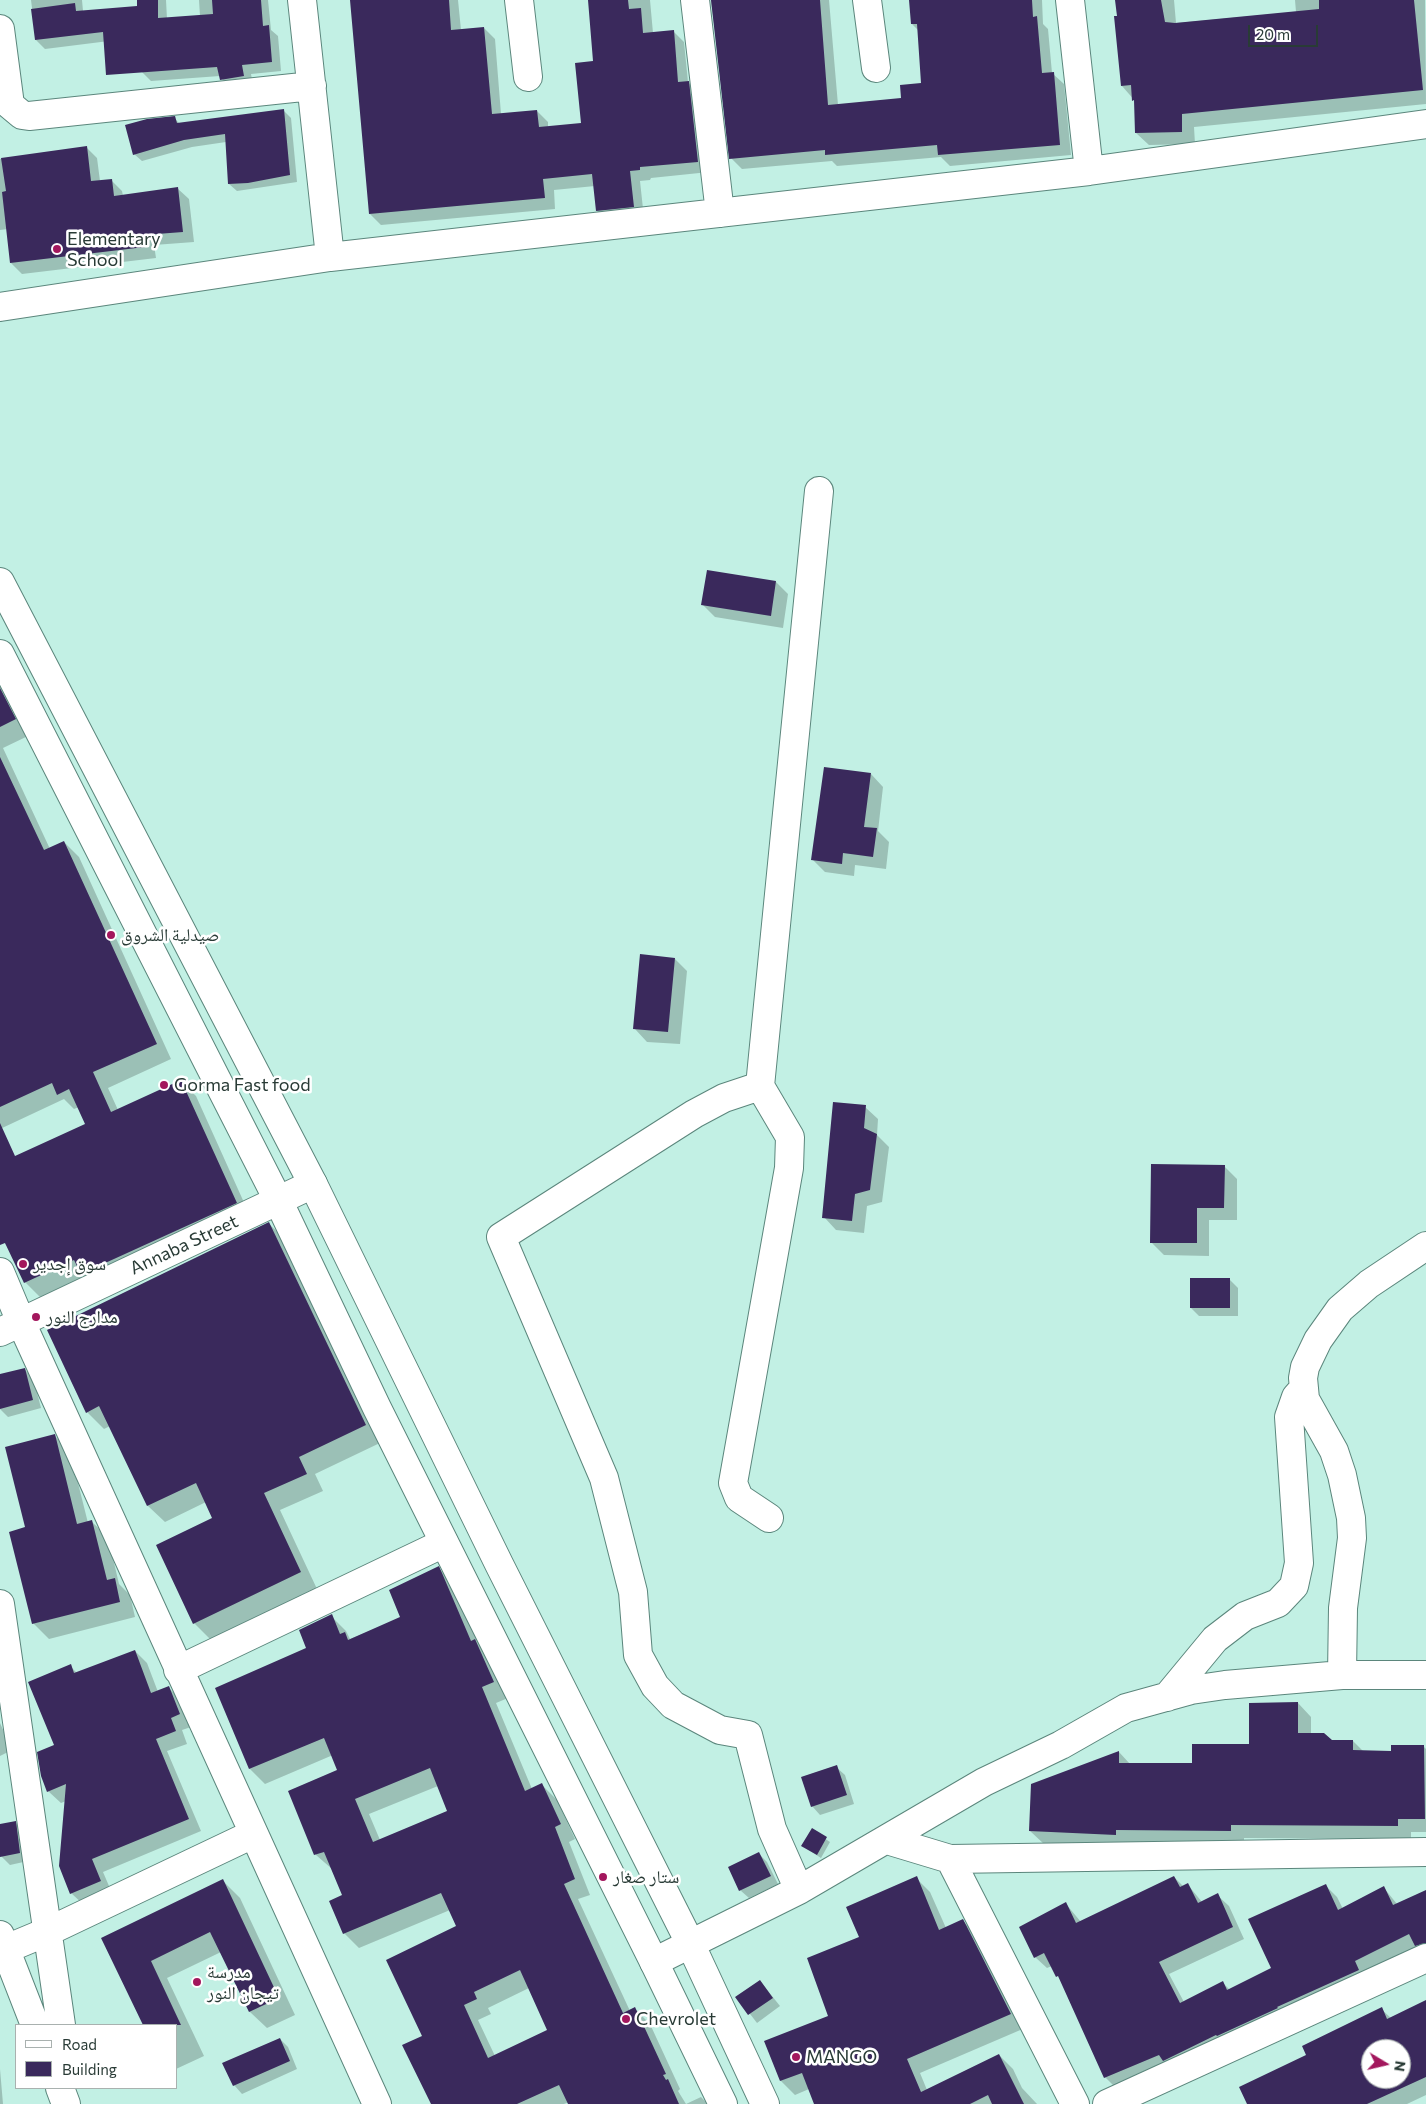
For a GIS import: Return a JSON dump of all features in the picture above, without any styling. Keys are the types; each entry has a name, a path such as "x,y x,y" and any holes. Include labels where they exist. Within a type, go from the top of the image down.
{"street":[{"path":"302,0 330,257"},
{"path":"519,0 528,77"},
{"path":"695,0 720,213"},
{"path":"867,0 876,68"},
{"path":"1070,0 1089,171"},
{"path":"0,29 10,105 22,115 29,116 312,86"},
{"path":"0,307 330,257 1089,171 1426,124"},
{"path":"769,1518 739,1498 733,1483 789,1168 790,1137 760,1086 819,491"},
{"path":"0,582 314,1184 498,1564 690,1943 765,2104"},
{"path":"0,654 278,1200 444,1543 723,2104"},
{"path":"760,1086 724,1098 694,1114 501,1237 604,1478 633,1592 638,1655 655,1686 673,1705 720,1730 748,1735 772,1829 799,1890"},
{"name":"Annaba Street","path":"10,1327 314,1184"},
{"path":"1342,1676 1343,1608 1352,1538 1351,1518 1342,1474 1334,1451 1321,1424 1309,1408 1303,1378 1309,1357 1318,1340 1340,1309 1369,1284 1426,1246"},
{"path":"0,1272 10,1327 178,1670 377,2104"},
{"path":"1168,1696 1214,1639 1245,1616 1278,1603 1294,1586 1299,1563 1289,1417 1296,1396 1304,1388"},
{"path":"178,1670 444,1543"},
{"path":"0,1604 49,1931 61,2024"},
{"path":"654,1962 799,1890 984,1782 1061,1745 1126,1708 1191,1690 1225,1685 1342,1676 1426,1675"},
{"path":"34,2024 10,1985 3,1942 49,1931 253,1834"},
{"path":"887,1840 950,1859 1426,1852"},
{"path":"950,1859 1075,2104"},
{"path":"1107,2104 1426,1958"},
{"path":"10,1985 55,1973"},
{"path":"60,2089 66,2104"},
{"path":"69,2089 71,2104"}],"building":[{"path":"137,0 158,0 158,18 213,14 212,0 261,0 263,26 269,25 272,62 242,65 244,76 220,80 217,67 106,75 103,32 35,40 31,9 75,3 76,11 137,6"},
{"path":"350,0 449,0 451,30 484,27 492,114 537,110 539,127 581,123 575,63 593,61 588,0 628,0 629,9 641,8 643,33 674,30 678,82 689,81 698,162 640,167 640,170 630,171 634,207 596,211 592,174 543,179 545,198 369,214"},
{"path":"711,0 820,0 828,105 901,98 900,85 921,83 917,24 911,24 909,0 1032,0 1033,17 1037,16 1042,73 1054,72 1060,145 938,155 937,145 825,155 825,150 729,159"},
{"path":"1115,0 1161,0 1165,22 1175,23 1319,9 1319,0 1414,0 1423,90 1182,114 1182,132 1135,133 1134,100 1132,101 1131,85 1121,86 1114,16 1117,16"},
{"path":"284,109 290,175 248,183 228,184 225,134 184,140 133,155 125,125 147,119 175,116 177,123"},
{"path":"87,146 91,181 112,179 114,196 178,187 183,232 144,235 145,247 10,263 2,192 6,191 1,158"},
{"path":"707,570 776,581 771,616 701,605"},
{"path":"0,688 16,719 0,727"},
{"path":"0,757 44,850 64,841 157,1044 93,1072 111,1112 181,1080 237,1203 81,1274 74,1260 24,1283 5,1243 0,1245 0,1123 15,1156 85,1124 69,1089 57,1095 52,1083 0,1107"},
{"path":"824,767 871,773 864,827 877,828 873,857 843,853 842,864 811,860"},
{"path":"640,954 675,958 668,1032 633,1029"},
{"path":"833,1102 866,1105 864,1128 877,1134 870,1190 855,1194 852,1221 822,1218"},
{"path":"1151,1164 1225,1165 1224,1208 1197,1208 1197,1243 1150,1243"},
{"path":"269,1222 366,1425 299,1457 307,1474 264,1493 301,1572 193,1624 156,1545 212,1518 196,1483 147,1506 99,1406 86,1413 47,1330"},
{"path":"1190,1278 1230,1278 1230,1308 1190,1308"},
{"path":"25,1368 33,1400 0,1409 0,1374"},
{"path":"55,1434 77,1524 92,1520 107,1580 115,1578 120,1602 32,1624 9,1532 25,1527 5,1447"},
{"path":"439,1566 471,1641 475,1639 494,1682 482,1687 525,1791 542,1783 561,1824 555,1827 575,1879 564,1884 623,2013 635,2007 666,2074 663,2075 666,2080 668,2079 679,2104 568,2104 559,2085 517,2104 431,2104 402,2045 422,2036 386,1960 456,1926 441,1893 343,1934 329,1901 342,1895 324,1852 314,1855 288,1791 337,1770 324,1738 249,1769 215,1688 306,1648 299,1630 332,1614 340,1634 345,1632 348,1640 400,1617 389,1590","holes":["430,1768 447,1811 373,1842 355,1799","520,1970 547,2030 488,2058 464,2005 477,1999 474,1992"]},
{"path":"135,1650 151,1693 169,1686 180,1714 171,1718 176,1731 156,1739 189,1819 92,1859 101,1881 70,1894 59,1866 66,1784 47,1792 41,1776 37,1752 54,1745 28,1682 71,1664 74,1673"},
{"path":"1298,1702 1298,1733 1324,1733 1332,1740 1353,1740 1353,1750 1391,1751 1391,1745 1424,1745 1425,1819 1398,1819 1398,1826 1231,1825 1231,1831 1116,1830 1116,1835 1029,1831 1031,1784 1119,1751 1119,1763 1192,1763 1192,1744 1249,1744 1249,1703"},
{"path":"837,1765 847,1795 811,1807 801,1777"},
{"path":"16,1821 20,1853 0,1857 0,1824"},
{"path":"812,1828 827,1837 817,1855 801,1846"},
{"path":"759,1852 771,1876 739,1891 728,1867"},
{"path":"917,1876 939,1930 963,1919 1011,2014 907,2059 921,2092 999,2054 1024,2104 992,2104 988,2095 970,2104 814,2104 802,2073 780,2081 764,2041 828,2016 807,1958 859,1937 846,1907"},
{"path":"1174,1876 1180,1887 1188,1883 1198,1903 1218,1893 1233,1927 1159,1962 1180,2003 1223,1981 1227,1990 1271,1968 1248,1919 1326,1884 1338,1910 1384,1886 1393,1905 1426,1890 1426,1943 1415,1946 1409,1934 1355,1961 1359,1970 1163,2061 1159,2055 1104,2078 1058,1976 1056,1977 1044,1953 1034,1958 1019,1927 1066,1902 1076,1923"},
{"path":"223,1879 279,1998 249,2012 210,1932 151,1961 181,2025 143,2024 101,1938"},
{"path":"760,1980 773,1998 748,2015 735,1997"},
{"path":"1426,2000 1426,2077 1411,2084 1411,2039 1361,2039 1361,2089 1400,2089 1367,2104 1247,2104 1239,2087 1306,2055 1302,2046 1382,2007 1387,2019"},
{"path":"280,2038 290,2061 233,2086 222,2063"}],"place":[{"name":"Elementary School","path":"57,249"},
{"name":"صيدلية الشروق","path":"111,935"},
{"name":"Gorma Fast food","path":"164,1085"},
{"name":"سوق إجدير","path":"23,1264"},
{"name":"مدارج النور","path":"36,1317"},
{"name":"ستار صغار","path":"603,1877"},
{"name":"مدرسة تيجان النور","path":"197,1982"},
{"name":"Chevrolet","path":"626,2019"},
{"name":"MANGO","path":"796,2057"}]}
